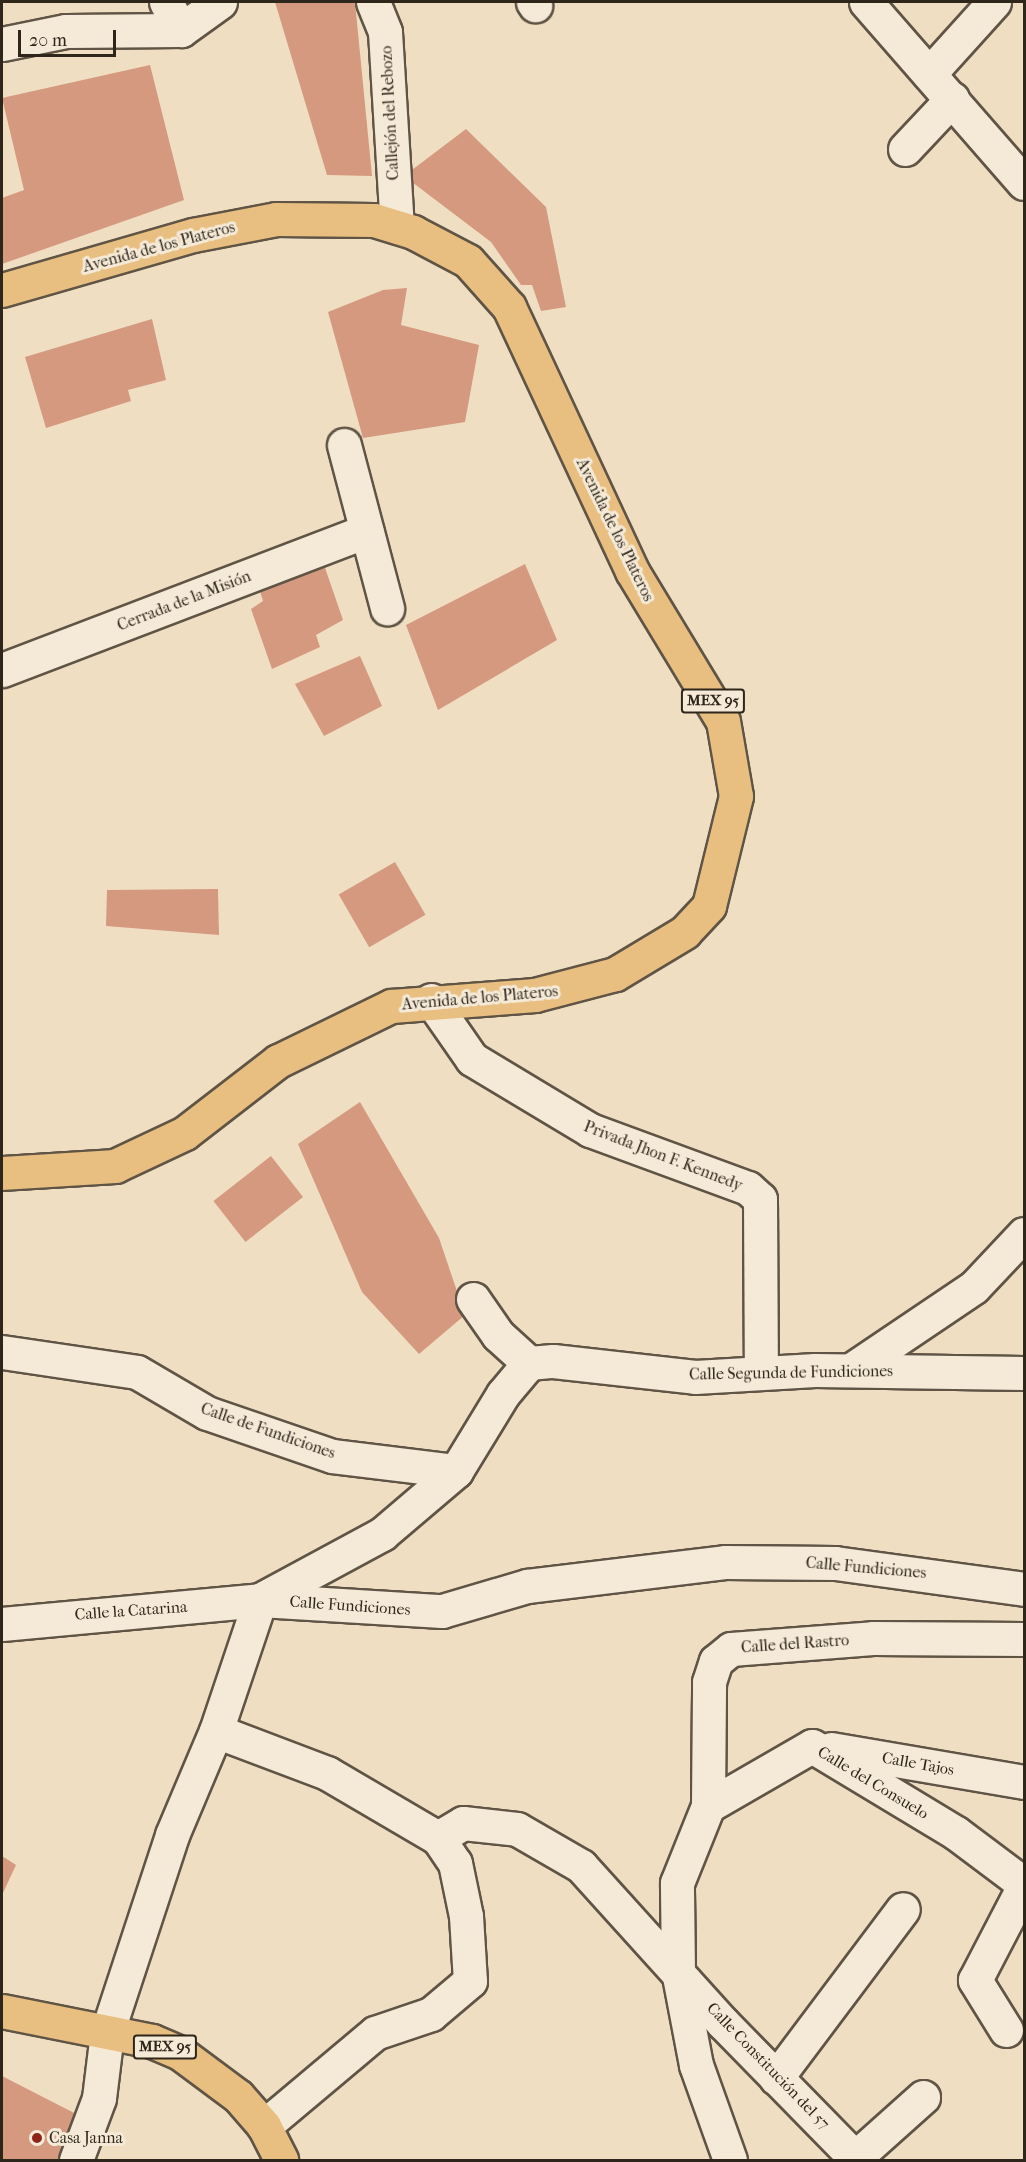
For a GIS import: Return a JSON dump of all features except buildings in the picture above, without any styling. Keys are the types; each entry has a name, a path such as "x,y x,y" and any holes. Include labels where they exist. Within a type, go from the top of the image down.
{"main road":[{"name":"Avenida de los Plateros","path":"2,290 193,235 276,219 374,220 397,227 468,261 510,307 632,571 723,722 736,796 718,884 709,906 685,932 580,987 495,999 431,1000 391,1006 323,1036 278,1061 185,1133 114,1166 2,1173"},
{"name":"MEX 95","path":"2,2011 152,2041 180,2053 212,2073 264,2126 281,2160"}],"street":[{"path":"2,44 66,31 174,16 220,2"},
{"name":"Callejón del Rebozo","path":"373,2 385,32 397,227"},
{"path":"866,2 1024,182"},
{"path":"929,74 994,2"},
{"path":"905,149 952,99"},
{"path":"344,445 387,608"},
{"name":"Cerrada de la Misión","path":"2,670 366,531"},
{"name":"Privada Jhon F. Kennedy","path":"431,1000 472,1059 590,1130 748,1188 760,1199 761,1373"},
{"path":"851,1370 974,1287 1024,1234"},
{"path":"76,2160 99,2098 106,2033 172,1835 216,1731 260,1600 382,1534 456,1471 503,1394 529,1364 498,1335 473,1299"},
{"name":"Calle de Fundiciones","path":"2,1352 53,1357 137,1372 207,1413 332,1456 456,1471"},
{"name":"Calle Segunda de Fundiciones","path":"529,1364 553,1361 695,1377 851,1370 1024,1373"},
{"name":"Calle Fundiciones","path":"260,1600 442,1611 527,1586 725,1562 835,1563 1024,1589"},
{"name":"Calle la Catarina","path":"2,1624 260,1600"},
{"name":"Calle del Rastro","path":"708,1806 710,1682 716,1661 731,1648 873,1638 1024,1639"},
{"path":"216,1731 327,1773 438,1838 455,1863 466,1916 470,1981 431,2014 375,2033 264,2126"},
{"name":"Calle del Consuelo","path":"708,1806 812,1746 956,1833 1024,1885"},
{"name":"Calle Tajos","path":"812,1746 1024,1782"},
{"path":"708,1806 693,1833 676,1883 678,1971 696,2065 730,2160"},
{"name":"Calle Constitución del 57","path":"438,1838 463,1823 517,1829 552,1847 581,1866 776,2078 857,2159"},
{"path":"1006,2030 975,1980 1024,1885"},
{"path":"776,2078 859,1974 903,1909"},
{"path":"857,2159 923,2097"}],"place":[{"name":"Casa Janna","path":"37,2138"}]}
